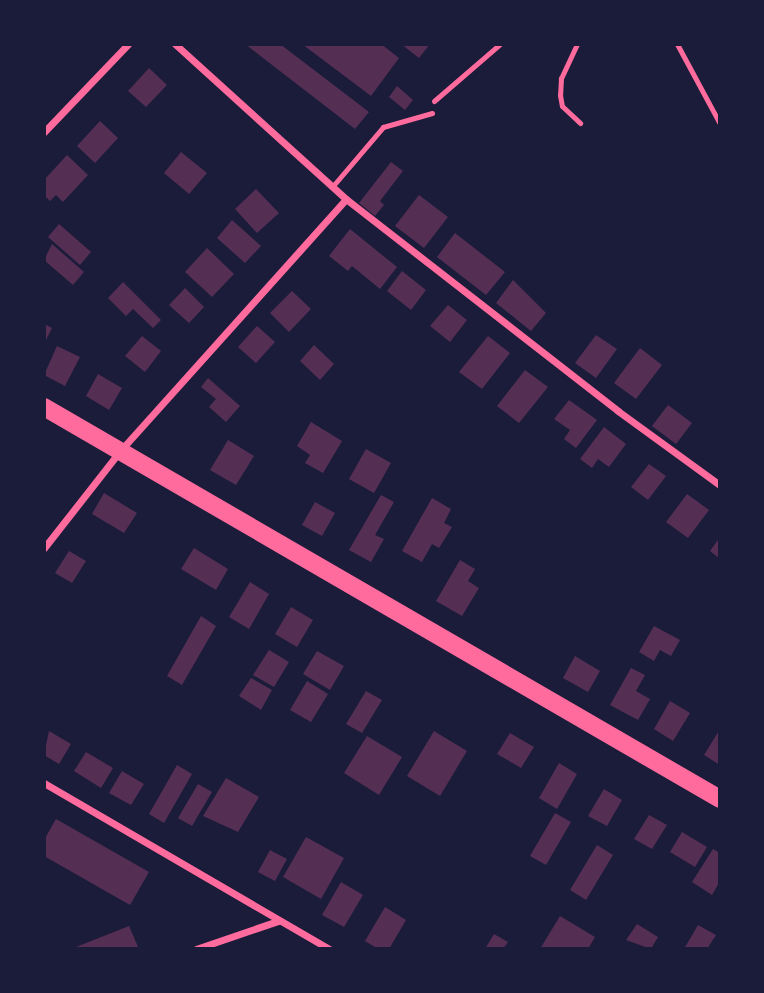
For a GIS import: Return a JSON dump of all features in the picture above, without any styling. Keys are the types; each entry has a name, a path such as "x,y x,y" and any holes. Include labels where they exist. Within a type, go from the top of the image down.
{"main road":[{"path":"44,407 720,799"}],"street":[{"path":"44,132 128,44"},
{"path":"176,44 346,199 618,411 720,485"},
{"path":"44,548 120,450 346,199"},
{"path":"44,783 329,949"},
{"path":"196,949 278,921"}],"lane":[{"path":"434,101 500,44"},
{"path":"577,44 561,78 560,95 562,106 580,123"},
{"path":"677,44 720,124"},
{"path":"332,187 383,127 432,113"}],"building":[{"path":"245,44 280,44 369,112 355,129"},
{"path":"302,44 381,44 399,58 371,96"},
{"path":"401,44 430,44 419,58"},
{"path":"149,68 167,85 146,107 128,91"},
{"path":"397,86 413,100 405,110 389,97"},
{"path":"100,121 118,138 95,163 77,146"},
{"path":"181,152 207,173 189,194 164,173"},
{"path":"67,155 88,175 63,202 56,195 50,201 44,195 44,180"},
{"path":"391,162 403,171 380,201 384,205 375,216 359,203"},
{"path":"256,189 279,213 257,233 235,209"},
{"path":"419,195 448,217 424,248 395,226"},
{"path":"232,220 261,246 245,263 217,238"},
{"path":"59,224 91,252 80,265 48,237"},
{"path":"350,229 397,267 380,289 352,266 348,271 329,256"},
{"path":"455,233 505,272 486,295 437,257"},
{"path":"52,244 84,272 73,285 44,260"},
{"path":"207,248 234,274 212,297 185,272"},
{"path":"402,271 426,290 411,310 387,291"},
{"path":"513,280 546,313 531,331 496,303"},
{"path":"123,282 161,320 153,328 133,309 126,316 108,298"},
{"path":"185,288 204,307 189,323 169,305"},
{"path":"292,291 311,309 289,332 270,313"},
{"path":"448,305 467,320 450,342 430,326"},
{"path":"44,324 52,328 44,344"},
{"path":"257,326 275,342 256,363 238,347"},
{"path":"596,335 617,349 596,378 575,363"},
{"path":"142,336 161,351 145,372 125,356"},
{"path":"488,336 510,353 482,389 459,372"},
{"path":"314,345 334,364 320,380 300,361"},
{"path":"57,346 80,357 65,386 44,375"},
{"path":"640,348 662,365 636,399 614,383"},
{"path":"525,370 548,387 519,423 497,406"},
{"path":"98,374 122,388 109,410 86,396"},
{"path":"208,378 240,406 226,422 209,407 216,399 201,387"},
{"path":"569,400 597,420 576,448 564,439 570,430 554,419"},
{"path":"668,405 692,423 676,444 652,426"},
{"path":"311,422 342,441 323,473 305,463 310,455 297,446"},
{"path":"604,427 626,444 609,467 598,459 592,468 580,459"},
{"path":"228,440 254,456 236,485 210,470"},
{"path":"366,449 391,463 374,493 349,479"},
{"path":"649,464 666,476 648,500 631,487"},
{"path":"104,493 137,513 124,533 92,514"},
{"path":"687,494 709,510 688,538 666,522"},
{"path":"381,495 394,502 375,535 384,539 371,562 349,550"},
{"path":"432,498 451,509 444,523 452,527 439,548 432,544 422,562 402,551"},
{"path":"315,502 335,513 322,536 302,525"},
{"path":"720,537 720,559 710,551"},
{"path":"194,548 228,569 216,590 181,569"},
{"path":"69,551 86,561 72,583 55,573"},
{"path":"460,560 475,569 468,581 479,588 462,616 436,601"},
{"path":"250,582 269,594 249,629 229,617"},
{"path":"291,607 313,620 297,647 275,634"},
{"path":"201,616 216,626 182,685 167,676"},
{"path":"654,626 680,640 671,656 660,650 654,661 639,652"},
{"path":"269,650 289,662 274,687 253,675"},
{"path":"317,651 344,666 330,690 303,674"},
{"path":"575,656 600,671 588,692 563,678"},
{"path":"631,668 645,675 636,691 650,699 638,720 610,705"},
{"path":"251,678 272,690 261,710 239,696"},
{"path":"307,681 328,694 311,722 290,710"},
{"path":"366,691 382,700 362,733 346,724"},
{"path":"670,701 690,713 673,741 654,729"},
{"path":"720,729 720,765 704,755"},
{"path":"49,731 71,744 59,764 44,755"},
{"path":"434,731 467,751 440,796 407,776"},
{"path":"510,733 534,747 521,768 497,754"},
{"path":"367,736 402,757 379,795 344,773"},
{"path":"86,752 113,768 101,788 74,771"},
{"path":"559,763 577,774 557,809 539,798"},
{"path":"177,765 192,774 164,823 149,814"},
{"path":"122,771 144,784 131,805 109,793"},
{"path":"226,778 259,797 238,832 203,816"},
{"path":"198,784 212,792 192,826 178,818"},
{"path":"604,789 622,800 607,826 588,816"},
{"path":"555,813 571,822 546,865 530,856"},
{"path":"649,815 667,825 652,849 634,839"},
{"path":"56,819 149,872 130,905 44,856 44,840"},
{"path":"682,832 707,847 695,867 670,852"},
{"path":"306,837 344,858 321,899 283,877"},
{"path":"597,845 613,855 586,900 570,890"},
{"path":"713,849 720,853 720,881 712,895 692,882"},
{"path":"270,850 287,859 275,881 258,872"},
{"path":"341,882 363,895 344,927 322,915"},
{"path":"385,907 406,920 389,949 378,949 365,941"},
{"path":"560,916 595,937 588,949 540,949"},
{"path":"637,924 658,937 651,949 626,940"},
{"path":"698,925 716,935 707,949 684,949"},
{"path":"129,926 139,949 71,949"},
{"path":"494,934 508,942 503,949 485,949"}]}
